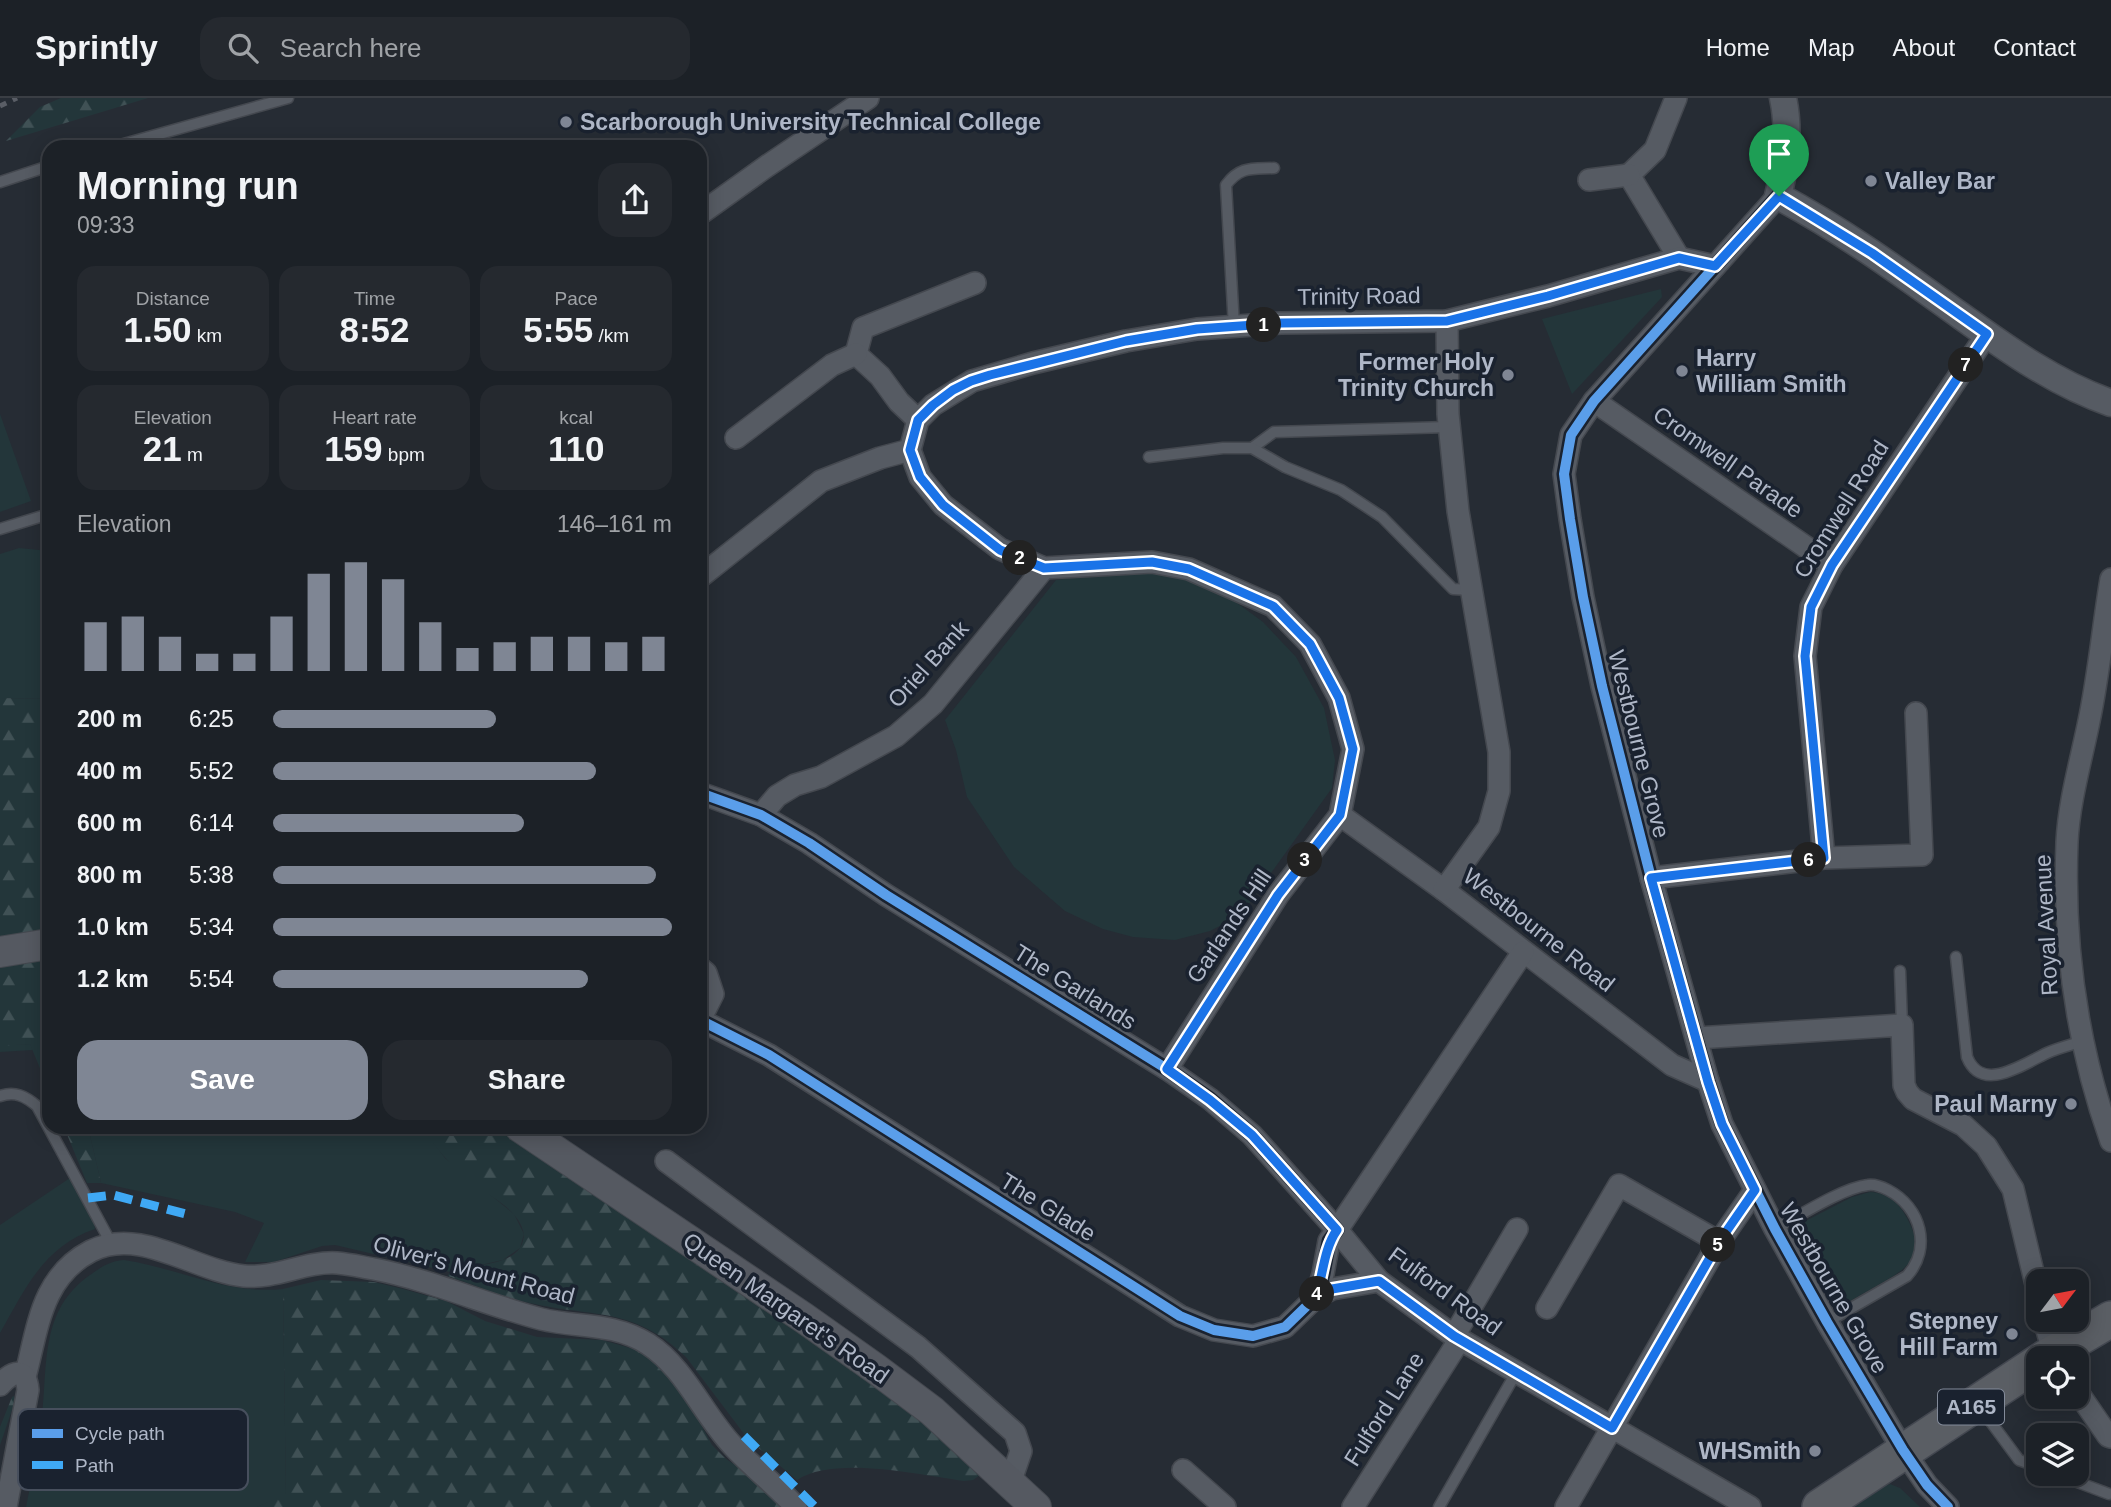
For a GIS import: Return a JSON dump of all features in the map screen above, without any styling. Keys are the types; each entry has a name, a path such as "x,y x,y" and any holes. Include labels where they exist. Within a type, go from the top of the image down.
{"highway":[{"name":"A165","path":"2067,1346 2111,1319"},
{"name":"A165","path":"1820,1507 1903,1450 2026,1372"}],"main road":[{"path":"0,952 42,945"},
{"name":"Queen Margaret's Road","path":"530,1134 876,1369 932,1411 1036,1507"}],"street":[{"path":"707,209 869,98"},
{"path":"1590,180 1629,175 1655,150 1676,98"},
{"path":"1783,98 1786,166 1779,196 1872,253 2049,376 2111,403"},
{"path":"1629,175 1679,258"},
{"name":"Westbourne Grove","path":"1779,196 1594,401 1571,435 1564,474 1583,597 1602,686 1651,878 1722,1124 1775,1229 1827,1322 1903,1450 1927,1485 1948,1507"},
{"name":"Trinity Road","path":"918,420 953,390 971,381 1126,341 1197,329 1281,323 1447,321 1548,296 1679,258 1715,266"},
{"path":"856,354 863,328 975,283"},
{"path":"1444,890 1489,827 1499,792 1499,752 1458,511 1449,427 1447,321"},
{"name":"Cromwell Road","path":"1824,858 1805,656 1811,607 1832,565 1987,334"},
{"path":"856,354 880,376 899,402 918,420 910,450 920,477 943,505 1000,550 1044,568 1152,562 1189,569 1273,606 1310,644 1339,698 1353,749 1340,815"},
{"path":"736,438 832,365 856,354"},
{"name":"Cromwell Parade","path":"1594,401 1832,565"},
{"path":"707,571 821,481 880,458 910,450"},
{"name":"Oriel Bank","path":"761,815 777,796 795,785 821,777 885,742 933,704 1044,568"},
{"name":"Royal Avenue","path":"2111,579 2090,719 2078,770 2067,839 2066,900 2071,965 2083,1041 2111,1141"},
{"path":"1651,878 1824,858 1922,855 1916,713"},
{"name":"The Garlands","path":"707,796 761,815 1167,1069 1252,1135 1337,1230"},
{"name":"Westbourne Road","path":"1340,815 1444,890 1672,1065 1708,1082"},
{"name":"Garlands Hill","path":"1167,1069 1278,895 1340,815"},
{"path":"1316,1297 1329,1241 1523,952"},
{"name":"The Glade","path":"707,976 713,994 707,1006"},
{"name":"The Glade","path":"707,1024 769,1055 1180,1316 1214,1330 1253,1336 1285,1327 1316,1297"},
{"path":"1697,1038 1902,1026 1904,1086 1907,1092 1913,1099 1935,1108 1963,1125 1986,1146 2013,1189 2032,1269"},
{"path":"666,1161 918,1347 1015,1433 1021,1451 1010,1483"},
{"path":"1547,1307 1619,1185 1719,1242"},
{"path":"1566,1507 1719,1242 1755,1190"},
{"name":"Fulford Lane","path":"1353,1507 1457,1337 1517,1229"},
{"name":"Fulford Road","path":"1337,1230 1379,1281 1457,1337 1750,1507"},
{"path":"25,1409 27,1397 25,1377 41,1309 61,1275 75,1262 111,1243"},
{"name":"Oliver's Mount Road","path":"111,1243 143,1247 243,1276 275,1274 304,1265 338,1263 401,1275 545,1320 624,1331 659,1352 693,1392 730,1443 796,1507"},
{"path":"1316,1297 1332,1289 1379,1281"},
{"path":"0,1385 16,1373 25,1377"},
{"path":"2089,1408 2111,1437"},
{"path":"6,1507 18,1444"},
{"path":"1184,1470 1225,1507"}],"lane":[{"path":"139,140 288,98"},
{"path":"0,182 42,168"},
{"path":"1234,327 1226,185 1234,174 1249,169 1274,168"},
{"path":"1252,448 1274,432 1449,427"},
{"path":"1149,457 1223,448 1252,448 1285,467 1341,490 1382,517 1453,589 1472,590"},
{"path":"0,529 42,516"},
{"path":"1956,957 1967,1057 1970,1066 1978,1072 1986,1075 2003,1073 2083,1041"},
{"path":"1900,971 1902,1026"},
{"path":"0,1096 24,1095 37,1105 42,1114"},
{"path":"53,1134 111,1243"},
{"path":"1775,1229 1848,1191 1869,1185 1891,1192 1902,1199 1913,1212 1922,1238 1915,1267 1907,1276 1827,1322"},
{"path":"1438,1507 1516,1373"},
{"path":"1977,1403 2019,1460 2026,1462"},
{"path":"2088,1486 2109,1494"}],"green space":[{"path":"61,98 148,98 6,141 40,107"},
{"path":"1661,289 1662,297 1572,394 1542,319"},
{"path":"0,414 31,501 0,512"},
{"path":"19,548 42,550 42,699 0,698 0,554"},
{"path":"1151,570 1188,579 1222,592 1263,622 1296,657 1324,708 1335,760 1332,788 1241,915 1210,931 1175,940 1133,937 1103,929 1065,911 1014,867 967,797 956,750 945,720 1056,580 1111,572"},
{"path":"0,698 42,699 42,1073 30,1044 0,1046"},
{"path":"30,1044 33,1050 0,1052 0,1045"},
{"path":"67,1134 90,1134 101,1183 87,1183"},
{"path":"90,1134 427,1134 445,1158 514,1214 524,1234 520,1248 503,1260 450,1272 335,1245 322,1246 274,1262 245,1262 264,1223 235,1212 101,1183"},
{"path":"427,1134 513,1134 596,1188 892,1394 980,1471 980,1475 973,1480 964,1481 902,1471 855,1468 813,1473 797,1480 748,1439 686,1357 648,1329 612,1316 553,1308 520,1300 448,1276 458,1270 506,1259 521,1245 524,1234 516,1217 502,1203 470,1181"},
{"path":"70,1178 94,1221 95,1229 62,1246 49,1258 28,1285 0,1333 0,1225"},
{"path":"1870,1192 1888,1197 1900,1208 1913,1231 1915,1251 1912,1259 1898,1273 1836,1309 1790,1229 1852,1197"},
{"path":"124,1260 144,1264 222,1285 262,1290 283,1289 286,1495 257,1507 26,1507 29,1490 248,1490 248,1409 43,1409 50,1339 62,1304 90,1275 114,1262"},
{"path":"321,1280 374,1282 446,1301 485,1321 537,1337 602,1340 646,1354 671,1377 685,1395 712,1445 783,1507 257,1507 286,1494 283,1289"},
{"path":"14,1396 15,1401 0,1445 0,1427"},
{"path":"1890,1484 1900,1488 1920,1507 1854,1507 1883,1487"}],"railway":[{"path":"0,106 17,98"}],"marked path":[{"path":"88,1198 113,1195 190,1215"},
{"path":"744,1436 815,1507"}],"cycle path":[{"path":"1778,196 1594,401 1571,435 1564,474 1583,597 1602,686 1651,878 1722,1124 1775,1229 1827,1322 1903,1450 1927,1485 1948,1507"},
{"path":"707,796 761,815 809,843 886,895 1167,1069 1210,1099 1252,1135 1337,1230 1329,1241 1316,1297 1285,1327 1253,1336 1214,1330 1180,1316 769,1055 707,1024"}],"place":[{"name":"Scarborough University Technical College","path":"566,122"},
{"name":"Valley Bar","path":"1871,181"},
{"name":"Harry William Smith","path":"1682,371"},
{"name":"Former Holy Trinity Church","path":"1508,375"},
{"name":"Paul Marny","path":"2071,1104"},
{"name":"Stepney Hill Farm","path":"2012,1334"},
{"name":"WHSmith","path":"1815,1451"}],"route":[{"path":"1779,196 1872,253 1987,334 1832,565 1811,607 1805,656 1824,858 1651,878 1722,1124 1755,1190 1719,1242 1612,1428 1454,1336 1379,1281 1332,1289 1316,1297 1329,1241 1337,1230 1252,1135 1167,1069 1278,895 1340,815 1353,749 1339,698 1310,644 1273,606 1189,569 1152,562 1044,568 1000,550 943,505 920,477 910,450 918,420 933,405 953,390 990,375 1126,341 1197,329 1281,323 1447,321 1548,296 1679,258 1715,266 1779,196"}]}
